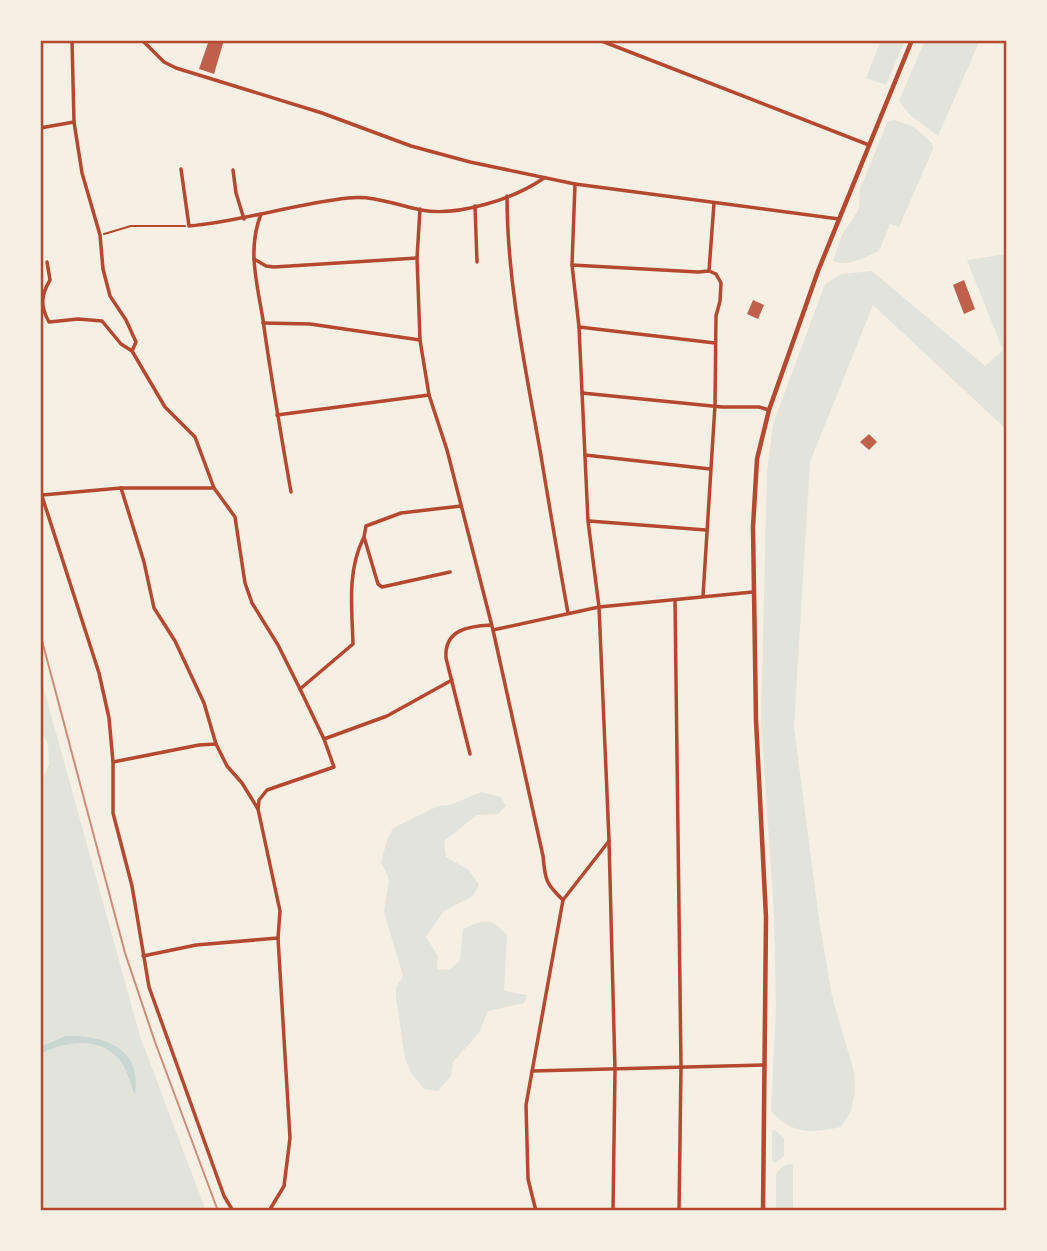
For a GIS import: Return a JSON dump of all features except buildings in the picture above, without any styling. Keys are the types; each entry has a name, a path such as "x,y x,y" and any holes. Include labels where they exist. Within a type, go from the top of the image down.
{"main road":[{"path":"763,1211 766,917 756,720 753,592 757,459 769,410 839,219 912,40"}],"street":[{"path":"72,40 74,122 82,173 100,235 107,286 110,296 127,320 136,342 132,351"},
{"path":"142,40 164,62 176,68 322,113 411,146 470,162 575,184 839,219"},
{"path":"599,40 869,145"},
{"path":"40,128 74,122"},
{"path":"181,169 189,226 244,219 309,203 365,197 445,212 475,206 530,188 544,177"},
{"path":"233,170 244,219"},
{"path":"575,184 572,265 579,327 588,521 599,607 609,840 615,1070 613,1211"},
{"path":"507,196 507,231 529,395 568,613"},
{"path":"709,271 714,204"},
{"path":"475,206 477,261"},
{"path":"419,209 417,258 420,340 429,395 492,627 543,856 545,877 548,886 564,900"},
{"path":"261,214 254,233 253,258 291,492"},
{"path":"253,258 266,266 274,267 417,258"},
{"path":"47,262 50,280 42,296 49,322 78,319 103,321 121,344 132,351 165,407 195,437 214,488 235,517 245,583 252,603 278,645 324,739 334,767 267,790 258,809"},
{"path":"572,265 709,271 716,274 721,283 716,316 715,405 703,596"},
{"path":"263,323 310,324 420,340"},
{"path":"579,327 715,343"},
{"path":"582,393 769,410"},
{"path":"277,415 429,395"},
{"path":"585,455 710,469"},
{"path":"214,488 121,488 41,492 99,673 109,718 113,762 113,813 132,886 149,987 224,1196 233,1211"},
{"path":"121,488 144,562 153,608 175,641 204,703 216,744 227,766 242,783 258,809 280,911 278,938 290,1138 286,1174 280,1195 269,1211"},
{"path":"300,690 353,644 351,582 355,556 366,526 401,513 461,506"},
{"path":"588,521 706,530"},
{"path":"364,537 378,584 382,587 450,572"},
{"path":"470,754 445,646 461,630 492,627 599,607 753,592"},
{"path":"675,600 681,1067 680,1211"},
{"path":"324,739 387,716 452,680"},
{"path":"113,762 216,744"},
{"path":"536,1211 528,1179 526,1105 564,900 609,840"},
{"path":"143,956 196,945 278,938"},
{"path":"532,1071 765,1065"}],"path":[{"path":"100,235 131,226 189,226"}],"shaded area":[{"path":"881,40 905,40 886,85 866,78"},
{"path":"925,40 980,40 938,136 910,115 899,101"},
{"path":"895,120 914,127 932,143 933,149 899,227 890,224 879,251 851,262 833,261 842,235 859,209 860,189 888,121"},
{"path":"1007,254 1007,430 873,305 810,462 794,727 819,919 832,996 854,1072 855,1093 851,1111 841,1127 803,1130 786,1124 771,1111 776,1008 774,914 761,721 767,471 773,424 825,284 841,274 872,271 985,366 1003,350 967,260"},
{"path":"40,675 140,1036 206,1211 44,1211 40,1196 40,784 49,765 48,744 40,728"},
{"path":"481,792 501,797 506,806 498,814 477,815 444,841 446,857 469,870 479,885 473,896 444,911 426,937 438,956 437,969 450,970 460,960 463,929 482,922 496,925 507,935 504,991 527,995 524,1003 488,1011 479,1033 453,1062 451,1076 438,1091 424,1089 411,1073 405,1059 396,997 396,988 403,976 384,912 389,879 381,862 393,828 438,806 450,805"},
{"path":"66,1036 93,1038 117,1047 133,1065 135,1094 122,1063 105,1048 94,1044 73,1044 40,1054 40,1047"},
{"path":"772,1130 784,1138 784,1156 776,1163 772,1161"},
{"path":"793,1165 793,1211 776,1211 776,1174 783,1166"}],"railway":[{"path":"40,633 125,953 218,1211"}]}
